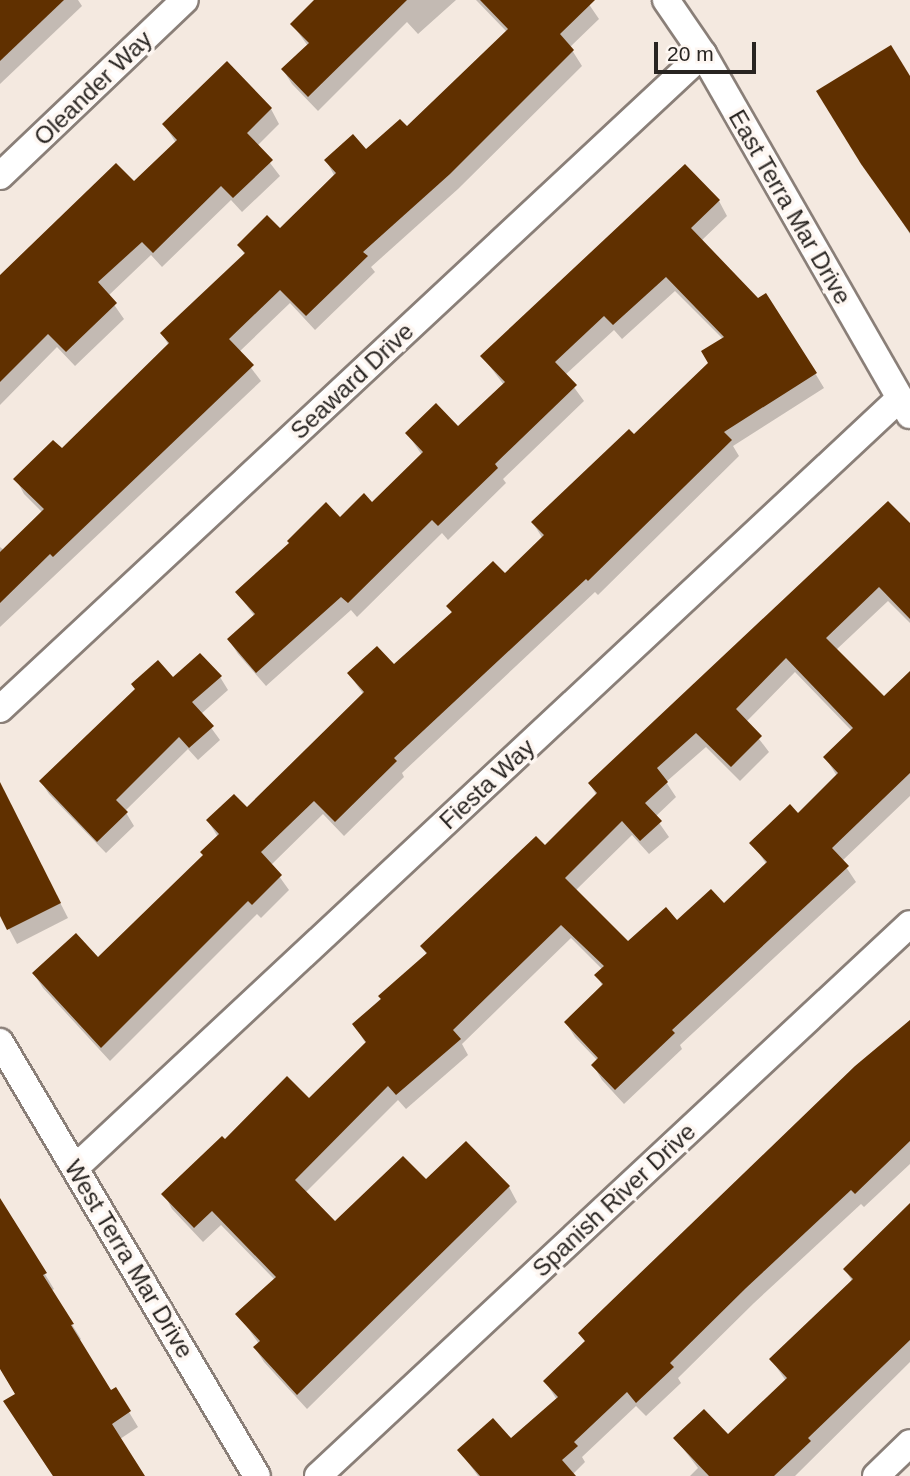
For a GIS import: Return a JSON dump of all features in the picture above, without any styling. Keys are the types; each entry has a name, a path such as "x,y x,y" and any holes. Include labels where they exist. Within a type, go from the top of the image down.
{"street":[{"name":"Oleander Way","path":"0,176 185,0"},
{"name":"East Terra Mar Drive","path":"666,0 703,54 904,407"},
{"name":"Seaward Drive","path":"0,709 703,54"},
{"name":"Fiesta Way","path":"75,1168 904,407"},
{"name":"Spanish River Drive","path":"318,1476 910,924"},
{"name":"West Terra Mar Drive","path":"0,1042 257,1476"},
{"path":"876,1476 910,1443"}],"building":[{"path":"0,0 64,0 0,61"},
{"path":"314,0 407,0 308,97 281,69 309,43 290,24"},
{"path":"480,0 595,0 560,34 574,50 450,174 363,252 368,256 306,316 280,290 229,339 254,365 53,557 50,554 0,603 0,552 44,509 13,479 53,440 62,448 169,343 160,333 245,253 237,245 267,215 280,228 336,173 324,160 353,134 366,149 400,119 407,126 508,29"},
{"path":"891,45 910,76 910,233 861,164 816,91"},
{"path":"227,61 272,108 247,133 273,160 233,198 221,186 153,253 142,242 98,282 117,303 66,352 48,334 0,382 0,275 116,163 134,181 177,140 162,124"},
{"path":"685,164 720,200 691,228 758,298 766,293 817,373 724,432 732,440 588,581 586,579 394,758 397,761 335,822 314,801 261,852 282,875 252,905 248,901 101,1048 32,973 76,933 98,957 203,855 200,852 219,834 206,820 234,794 247,807 364,692 347,673 377,646 394,664 452,612 446,606 493,561 505,573 544,535 531,522 629,429 634,434 708,363 701,351 724,337 666,277 613,325 604,316 555,362 577,385 495,464 498,468 438,526 432,520 348,603 341,597 256,673 227,639 255,614 235,592 289,543 287,541 326,502 340,517 364,493 372,502 423,452 405,433 436,403 458,426 505,382 480,356"},
{"path":"888,501 910,523 910,619 879,587 826,638 884,696 910,671 910,773 832,848 849,866 672,1030 675,1033 615,1090 591,1065 598,1058 564,1022 603,984 594,975 604,966 561,925 453,1030 461,1039 396,1095 388,1086 295,1180 335,1221 403,1156 426,1179 466,1141 510,1186 297,1395 253,1347 260,1341 235,1314 276,1277 212,1211 194,1228 161,1194 222,1136 225,1139 287,1076 309,1098 366,1042 352,1024 381,999 378,996 427,953 420,946 536,836 545,845 597,793 588,783","holes":["786,658 853,728 823,757 838,773 798,813 790,804 749,843 767,862 724,903 711,889 677,920 666,907 628,941 565,878 622,821 640,841 662,821 645,803 668,782 657,768 696,733 731,767 762,736 736,709"]},
{"path":"200,653 222,676 192,702 214,726 189,748 179,737 116,800 128,812 97,842 39,781 135,689 131,684 158,660 173,677"},
{"path":"0,782 61,903 7,930 0,916"},
{"path":"910,1020 910,1141 855,1194 851,1190 746,1288 670,1363 674,1367 636,1403 627,1392 574,1442 578,1446 562,1460 576,1476 480,1476 457,1450 493,1418 511,1438 558,1397 543,1381 585,1341 578,1333 855,1066"},
{"path":"0,1198 47,1273 43,1275 74,1324 71,1325 111,1390 116,1387 131,1411 112,1424 145,1476 53,1476 3,1401 15,1394 0,1369"},
{"path":"910,1203 910,1340 808,1438 811,1441 774,1476 709,1476 673,1438 704,1409 728,1434 787,1378 769,1359 853,1279 843,1269"}]}
